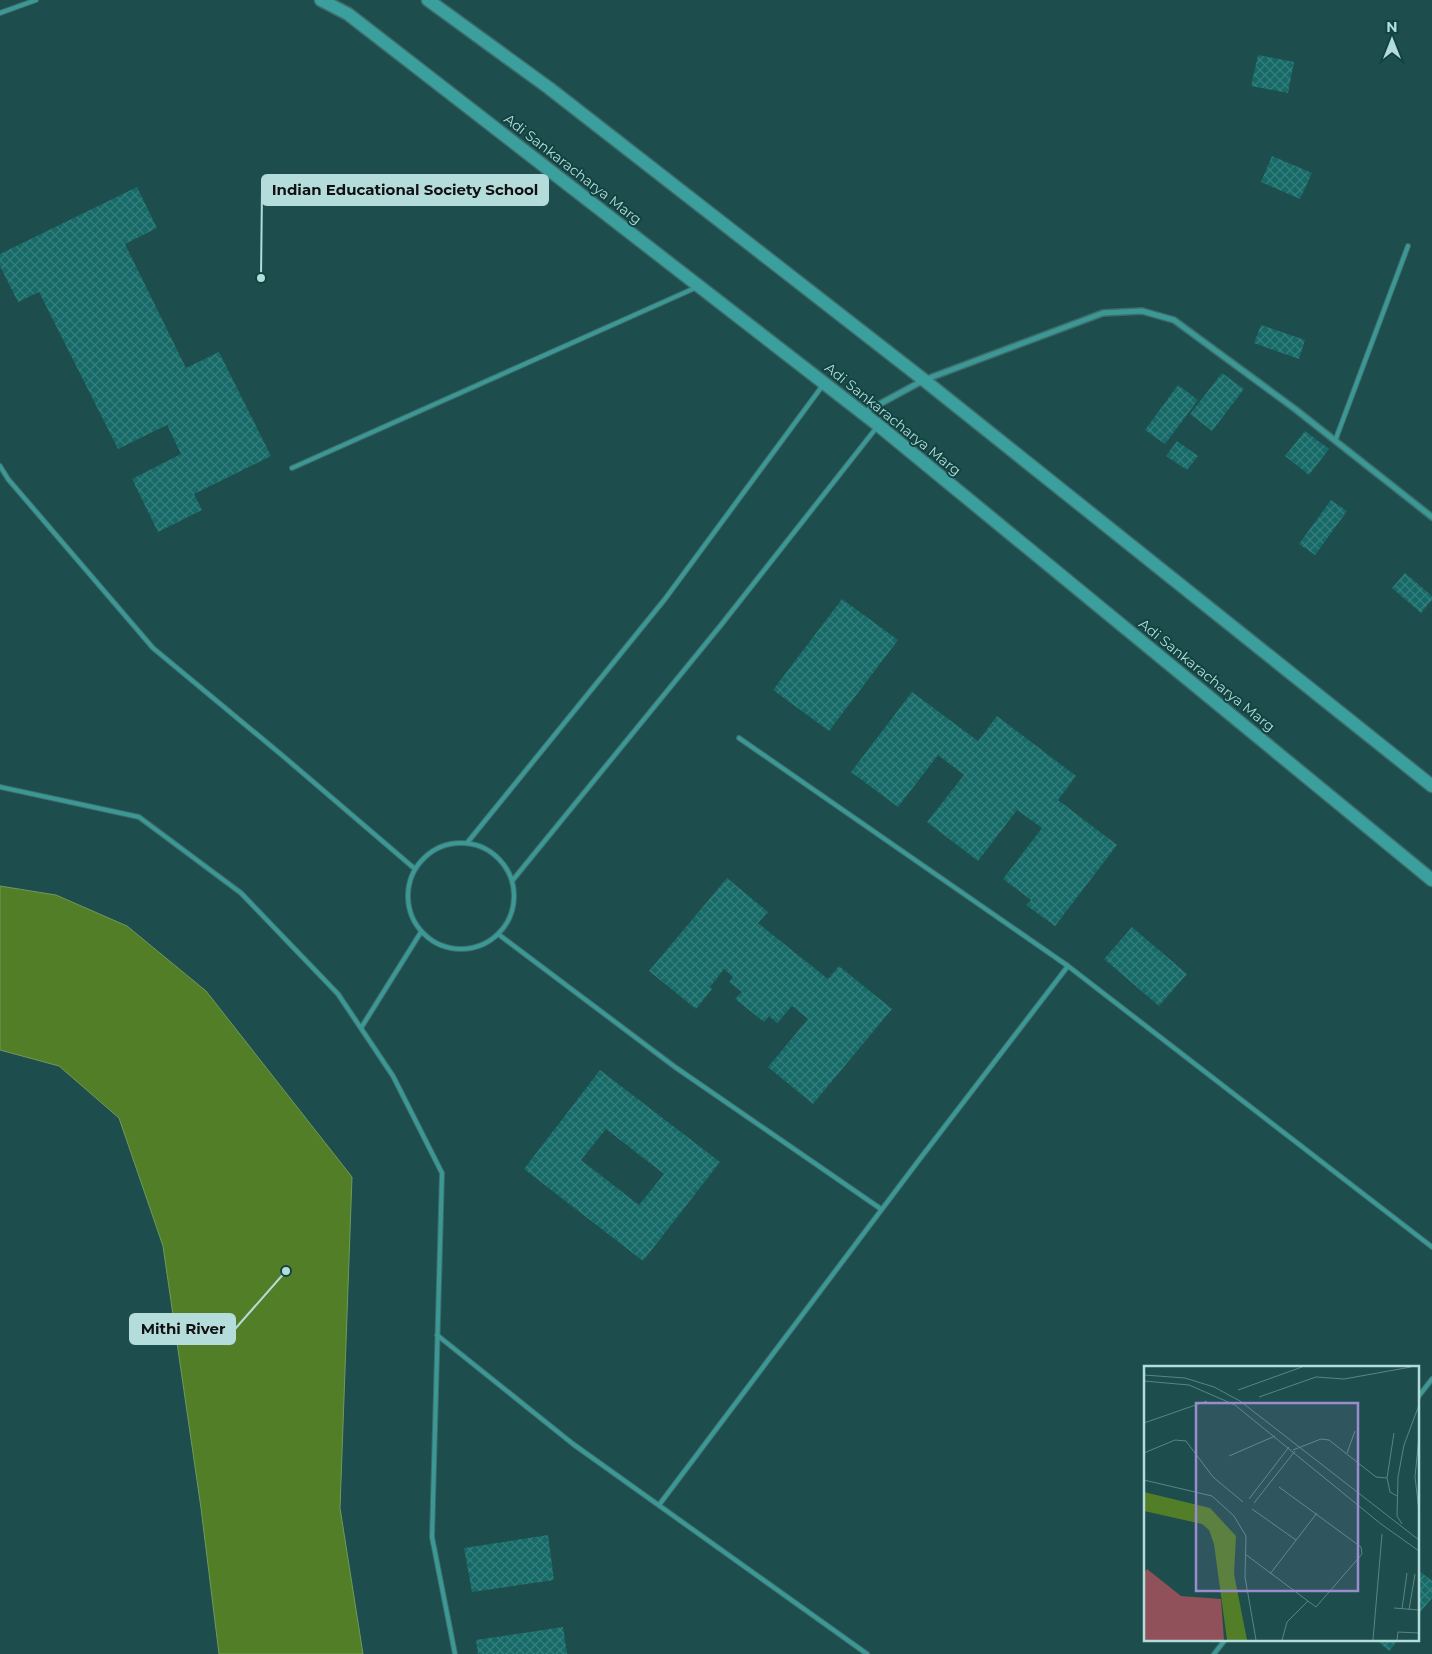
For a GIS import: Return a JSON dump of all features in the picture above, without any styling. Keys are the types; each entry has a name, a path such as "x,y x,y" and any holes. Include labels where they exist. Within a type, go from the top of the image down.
{"main road":[{"name":"Adi Sankaracharya Marg","path":"321,0 348,14 863,413 1432,880"},
{"path":"428,0 549,88 924,380 1432,786"}],"street":[{"path":"863,413 924,380 1103,313 1142,311 1174,320 1295,409 1432,517"}],"lane":[{"path":"0,13 36,0"},
{"path":"1335,441 1408,246"},
{"path":"292,468 700,286"},
{"path":"467,843 665,599 825,383"},
{"path":"512,880 721,625 878,425"},
{"path":"0,466 8,478 153,648 415,869"},
{"path":"739,738 1068,966 1432,1247"},
{"path":"0,787 139,817 241,894 338,994 393,1076 442,1173 432,1537 455,1654"},
{"path":"452,843 467,843 482,847 496,855 506,866 512,880 513,910 507,923 498,934 484,944 467,949 450,948 434,942 421,932 412,918 408,902 409,885 415,869 424,857 437,848 452,843"},
{"path":"360,1028 421,932"},
{"path":"498,934 675,1067 881,1209"},
{"path":"659,1505 881,1209 1068,966"},
{"path":"437,1335 573,1444 867,1654"},
{"path":"1420,1394 1432,1379"},
{"path":"1214,1654 1223,1642"}],"shaded area":[{"path":"0,886 56,895 127,926 206,991 352,1177 340,1508 363,1654 219,1654 201,1508 163,1246 119,1118 59,1066 0,1050"}],"building":[{"path":"1258,55 1294,62 1288,93 1251,86"},
{"path":"1272,156 1312,173 1300,199 1261,182"},
{"path":"137,187 157,228 125,244 186,368 219,352 271,456 194,494 202,510 158,532 132,479 181,454 167,425 118,449 39,292 18,302 0,266 0,254"},
{"path":"1261,325 1305,340 1299,359 1254,343"},
{"path":"1222,373 1244,389 1212,431 1190,414"},
{"path":"1178,385 1198,400 1165,444 1145,430"},
{"path":"1305,431 1329,449 1309,475 1285,456"},
{"path":"1177,441 1198,456 1187,470 1166,456"},
{"path":"1331,500 1347,511 1315,555 1299,544"},
{"path":"1405,573 1432,596 1432,600 1421,613 1392,588"},
{"path":"842,599 898,640 829,731 773,690"},
{"path":"912,692 978,741 997,716 1076,776 1058,800 1117,845 1055,926 1026,905 1031,900 1003,879 1042,828 1017,810 978,861 927,822 964,775 938,755 898,807 851,772"},
{"path":"727,878 768,912 758,923 828,979 839,966 892,1009 813,1104 768,1067 808,1019 792,1006 777,1023 769,1016 764,1022 735,999 742,992 729,982 733,977 724,969 710,987 712,989 696,1009 649,971"},
{"path":"1132,927 1187,974 1159,1006 1104,959"},
{"path":"600,1070 720,1162 643,1261 524,1169","holes":["606,1129 664,1174 639,1205 581,1160"]},
{"path":"548,1535 554,1580 472,1592 464,1548"},
{"path":"1420,1572 1432,1581 1432,1598 1420,1613"},
{"path":"563,1627 567,1654 478,1654 476,1640"},
{"path":"1378,1642 1396,1642 1389,1651"}],"place":[{"name":"Indian Educational Society School","path":"261,278"},
{"name":"Mithi River","path":"286,1271"}]}
